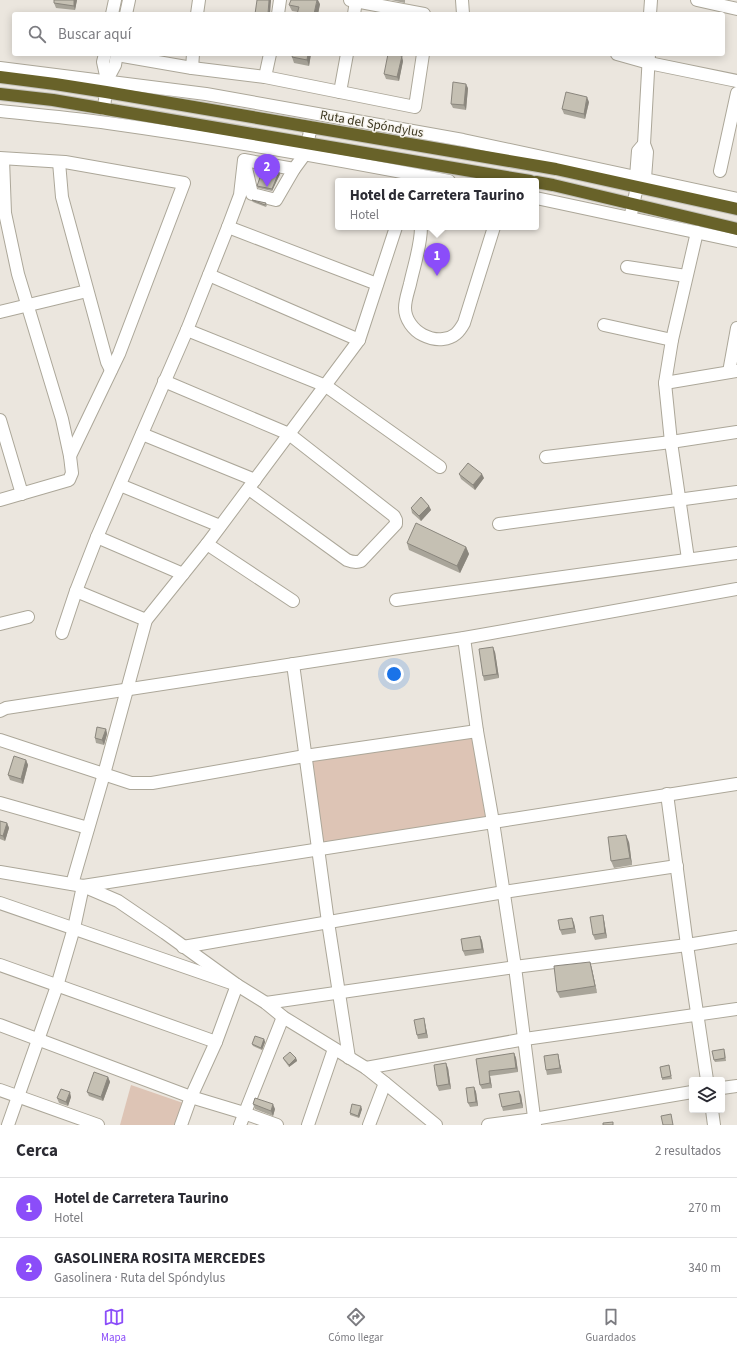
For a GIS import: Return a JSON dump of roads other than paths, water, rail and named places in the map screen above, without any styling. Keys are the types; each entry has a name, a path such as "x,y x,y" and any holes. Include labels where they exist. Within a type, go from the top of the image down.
{"highway":[{"name":"Ruta del Spóndylus","path":"0,78 55,84 106,86 311,127 556,169 639,181 737,209"},
{"path":"0,94 53,100 306,148 510,178"},
{"path":"539,183 737,229"}],"street":[{"path":"112,12 115,0"},
{"path":"126,12 129,0"},
{"path":"198,12 199,0"},
{"path":"278,12 280,0"},
{"path":"462,0 463,12"},
{"path":"650,12 651,0"},
{"path":"697,0 737,9"},
{"path":"354,12 353,1 413,12"},
{"path":"104,56 103,62 106,86 104,109"},
{"path":"106,86 115,65 117,56"},
{"path":"123,56 192,68 266,77 415,107 423,56"},
{"path":"192,68 193,56"},
{"path":"266,77 270,56"},
{"path":"340,92 346,56"},
{"path":"634,56 649,58 737,81"},
{"path":"630,217 639,181 638,151 644,144 649,58"},
{"path":"0,68 106,86 206,94 463,140 639,181 737,199"},
{"path":"720,171 737,93"},
{"path":"0,111 108,123 239,144 306,148 415,178"},
{"path":"239,144 252,194 276,200 306,148 311,127"},
{"path":"0,500 69,480 72,473 62,419 18,274 6,213 2,159 59,162 184,183 122,346 70,456"},
{"path":"244,160 294,169"},
{"path":"62,633 76,591 97,537 187,330 240,195 244,160"},
{"path":"59,162 62,198 107,362 111,370"},
{"path":"539,199 737,240"},
{"path":"228,226 377,284"},
{"path":"8,1125 57,986 74,928 77,885 88,828 146,620 207,544 359,340 395,230"},
{"path":"421,230 405,309 407,317 413,328 429,338 439,340 450,338 459,332 464,323 493,230"},
{"path":"688,559 671,442 665,383 672,340 696,232"},
{"path":"626,267 686,276"},
{"path":"209,275 359,340"},
{"path":"0,312 87,291"},
{"path":"604,325 672,340"},
{"path":"665,383 733,371 737,328"},
{"path":"187,330 326,386 440,467"},
{"path":"142,434 252,484 351,562 361,561 396,524 394,516 289,434 164,381"},
{"path":"0,420 22,494"},
{"path":"546,457 671,442 737,432"},
{"path":"120,485 220,526"},
{"path":"499,524 737,492"},
{"path":"97,537 183,574"},
{"path":"207,544 293,601"},
{"path":"396,600 737,553"},
{"path":"0,711 6,708 464,638 737,589"},
{"path":"76,591 146,620"},
{"path":"0,624 28,617"},
{"path":"464,638 477,731 493,822 515,967 534,1122"},
{"path":"293,664 328,922 349,1058"},
{"path":"0,740 131,783 152,783 305,756 477,731"},
{"path":"77,885 737,784"},
{"path":"668,794 687,945 707,1077"},
{"path":"0,803 88,828"},
{"path":"184,947 504,892 677,866"},
{"path":"0,872 77,885 118,901 237,985 266,1003 283,1017 366,1068 436,1125"},
{"path":"0,903 237,985"},
{"path":"266,1003 737,937"},
{"path":"0,965 216,1042"},
{"path":"181,1125 191,1097 216,1042 237,985"},
{"path":"366,1068 524,1039 737,1009"},
{"path":"240,1125 283,1017"},
{"path":"0,1025 191,1097 277,1125"},
{"path":"308,1125 334,1049"},
{"path":"369,1125 385,1083"},
{"path":"725,1088 737,1086"},
{"path":"0,1090 98,1125"},
{"path":"488,1125 534,1122 689,1093"},
{"path":"712,1113 714,1125"}],"place":[{"name":"GASOLINERA ROSITA MERCEDES","path":"267,187"},
{"name":"Hotel de Carretera Taurino","path":"437,276"}]}
